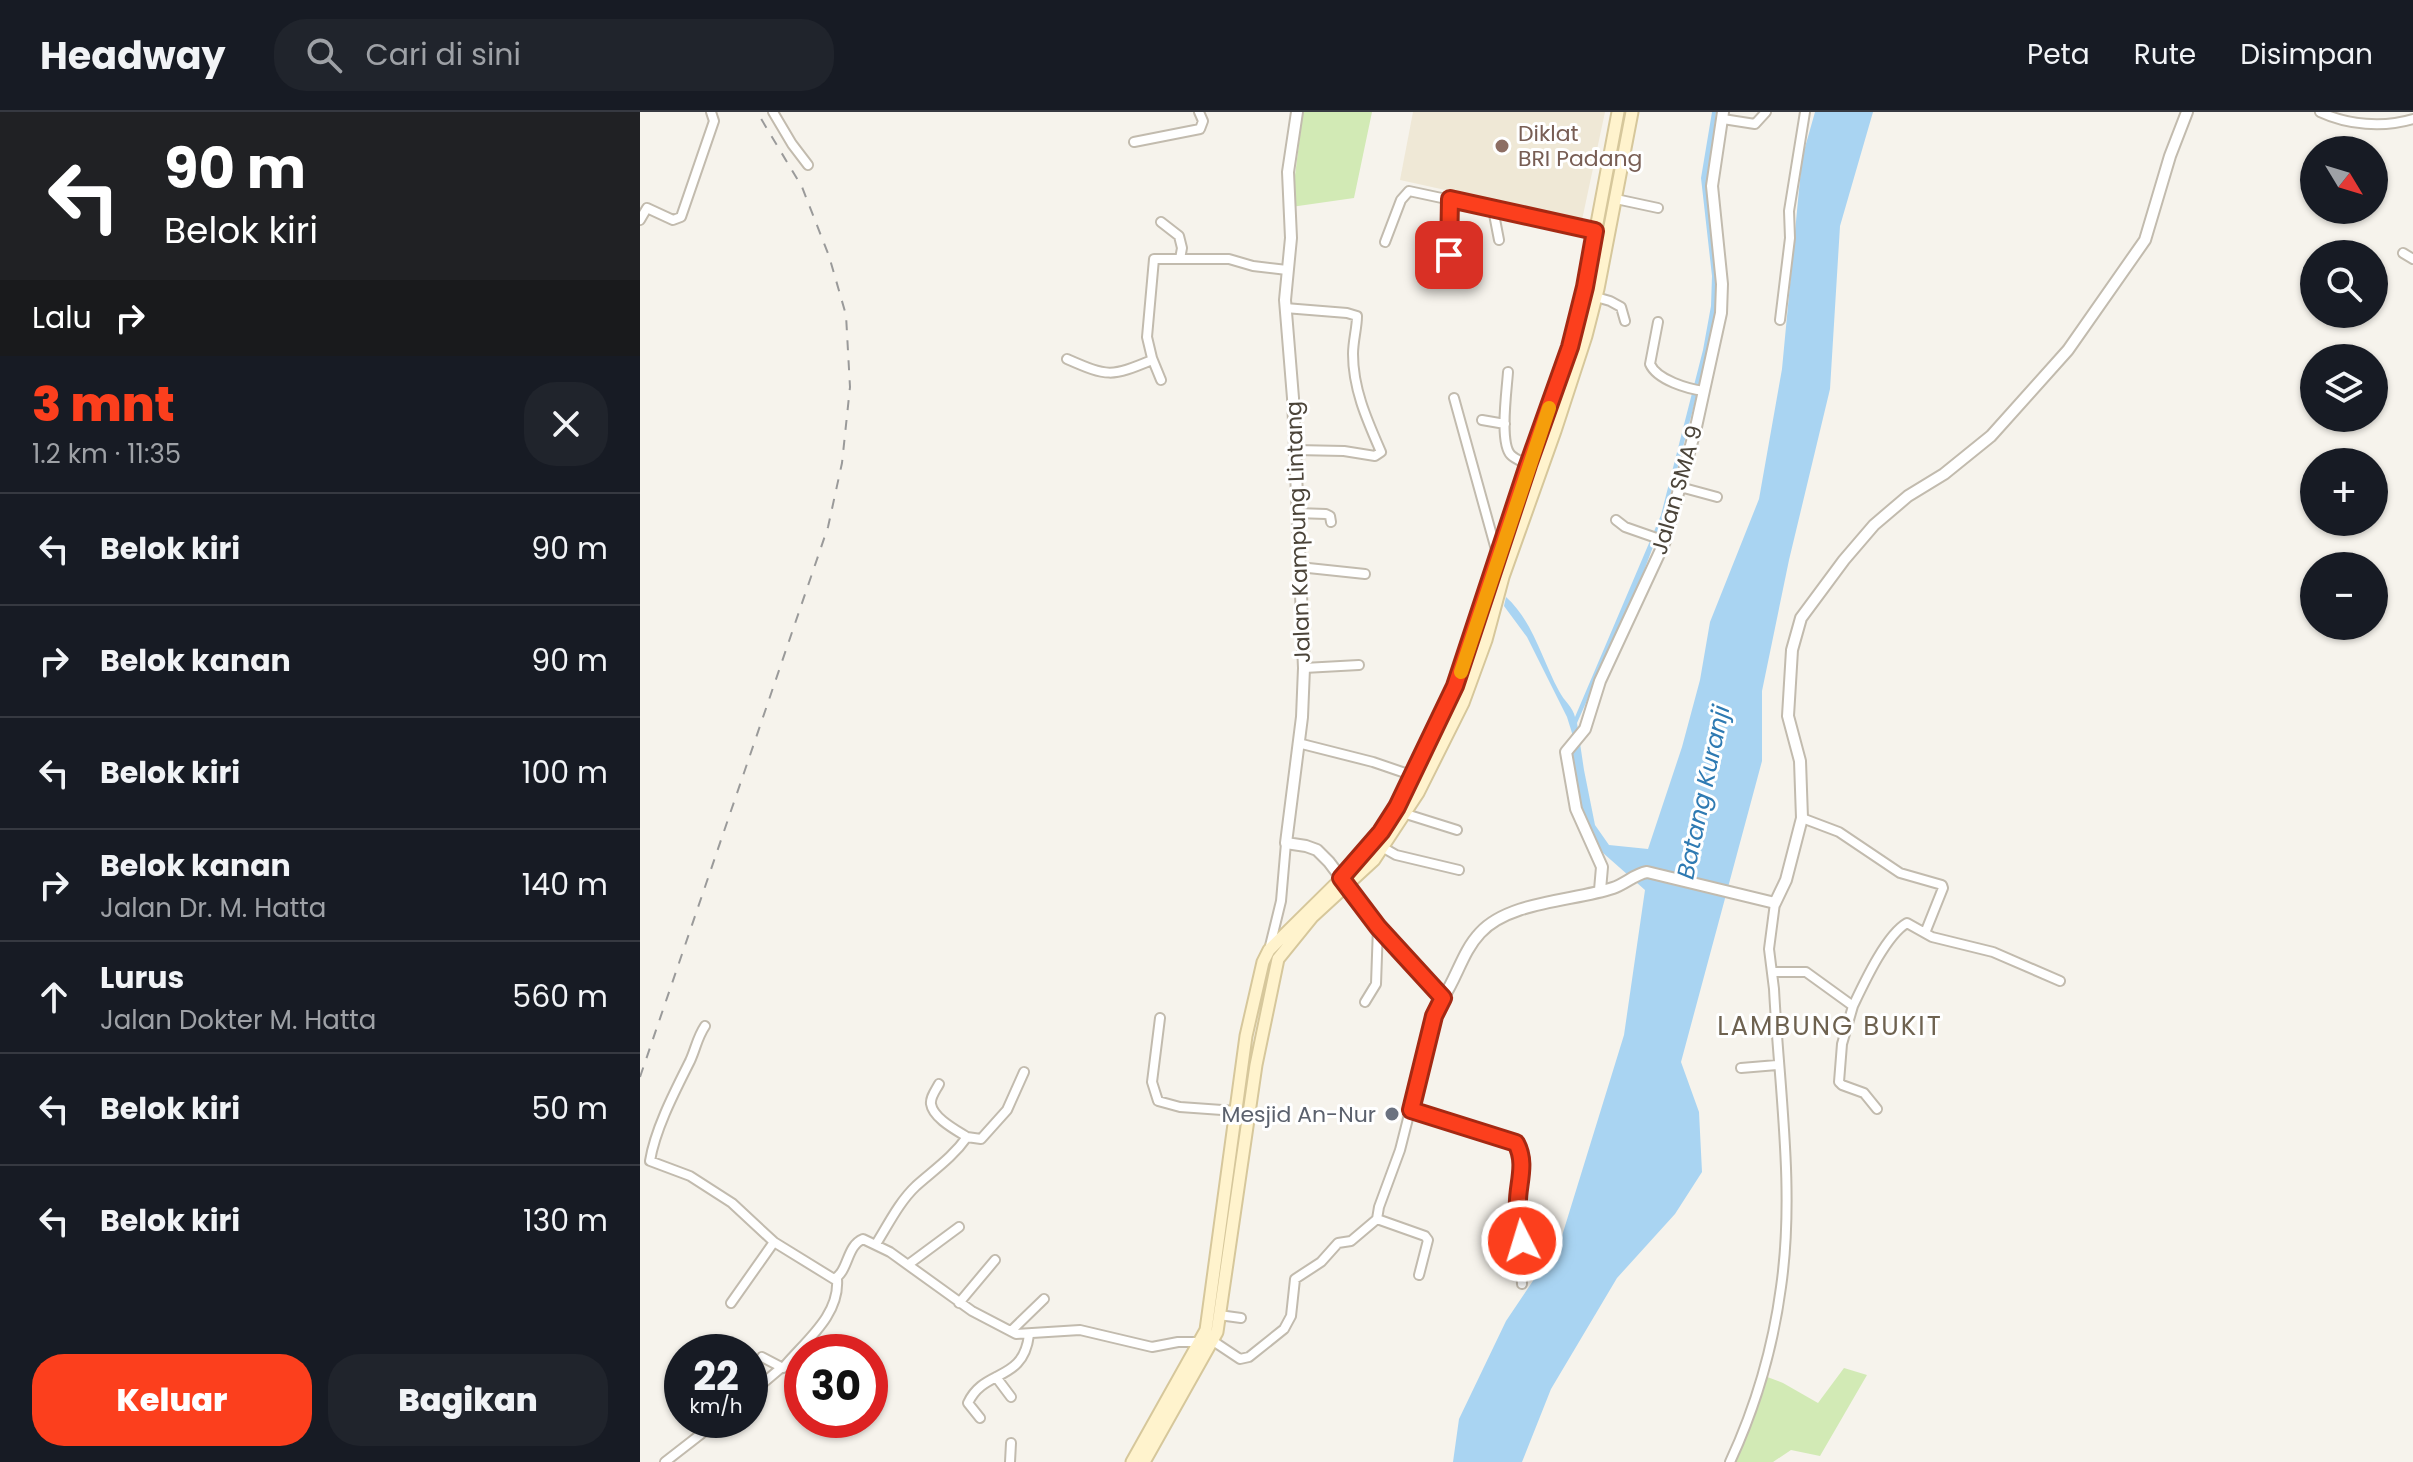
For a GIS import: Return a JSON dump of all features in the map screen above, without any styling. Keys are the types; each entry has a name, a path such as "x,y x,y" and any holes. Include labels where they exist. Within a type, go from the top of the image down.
{"main road":[{"path":"1344,882 1374,860 1406,814 1463,703 1486,640 1503,577 1506,532 1570,347 1593,291 1595,231 1618,112"},
{"path":"1144,1462 1217,1332 1239,1145 1236,1111 1246,1036 1263,962 1344,882 1381,832 1414,776 1455,686 1503,553 1572,382 1616,199 1632,112"},
{"path":"1132,1462 1206,1330 1256,1065 1273,955"}],"street":[{"path":"773,112 808,165"},
{"path":"1134,142 1200,129 1203,121 1199,112"},
{"name":"Jalan Kampung Lintang","path":"1273,955 1302,717 1304,668 1295,450 1285,308 1291,238 1288,172 1297,112"},
{"path":"1723,115 1755,124 1766,112"},
{"path":"1780,320 1790,238 1789,211 1805,112"},
{"path":"1730,1462 1746,1429 1782,1286 1785,1168 1769,949 1775,903 1786,880 1802,818 1800,761 1788,716 1792,650 1801,618 1874,525 1908,496 1944,474 1991,436 2068,350 2145,240 2170,156 2187,112"},
{"path":"2320,112 2340,120 2367,124 2413,119"},
{"name":"Jalan SMA 9","path":"1600,890 1603,874 1600,860 1576,809 1566,752 1582,734 1589,719 1600,681 1661,540 1680,487 1699,390 1722,299 1712,186 1723,115"},
{"path":"640,220 647,208 673,220 679,219 716,116"},
{"path":"1385,242 1403,196 1409,191 1595,231"},
{"path":"1449,255 1450,199"},
{"path":"1616,199 1658,208"},
{"path":"1493,209 1499,240"},
{"path":"1161,222 1179,236 1182,248 1180,259"},
{"path":"2403,253 2413,259"},
{"path":"1161,380 1152,360 1147,322 1152,261 1156,258 1229,259 1253,266 1287,270"},
{"path":"1593,291 1621,307 1625,321"},
{"path":"1285,308 1357,316 1353,353 1355,377 1361,403 1381,452 1375,456 1344,451 1295,450"},
{"path":"1658,322 1651,368 1662,376 1699,390"},
{"path":"1067,359 1101,374 1123,372 1152,360"},
{"path":"1508,372 1505,424 1509,453 1528,465"},
{"path":"1454,398 1503,553"},
{"path":"1482,420 1505,424"},
{"path":"1680,487 1717,497"},
{"path":"1296,513 1323,513 1330,516 1331,522"},
{"path":"1616,520 1625,527 1661,540"},
{"path":"1299,567 1365,574"},
{"path":"1304,668 1359,665"},
{"path":"1298,743 1365,759 1414,776"},
{"path":"1406,814 1457,830"},
{"path":"1802,818 1839,832 1900,873 1942,885 1925,933"},
{"path":"1286,843 1317,850 1378,927 1443,998"},
{"path":"1382,847 1396,855 1459,870"},
{"path":"1213,1341 1240,1359 1249,1357 1275,1338 1291,1316 1295,1279 1321,1262 1338,1243 1351,1241 1377,1219 1411,1110 1434,1016 1468,950 1492,922 1526,909 1613,888 1647,872 1775,903"},
{"path":"1877,1109 1864,1093 1839,1082 1842,1044 1853,1006 1899,929 1907,923 1925,933 1993,952 2060,981"},
{"path":"1365,1002 1376,984 1378,927"},
{"path":"1772,972 1806,972 1853,1006"},
{"path":"1160,1018 1152,1082 1158,1101 1180,1107 1236,1111"},
{"path":"705,1026 677,1083 650,1161 690,1176 732,1203 774,1242 837,1279"},
{"path":"1741,1068 1777,1065"},
{"path":"939,1084 931,1099 932,1107 943,1120 967,1137 981,1139 1003,1116 1024,1072"},
{"path":"1411,1110 1518,1146 1522,1173 1518,1212 1524,1231 1520,1255 1522,1284"},
{"path":"876,1244 907,1196 967,1137"},
{"path":"1377,1219 1425,1236 1428,1240 1419,1275"},
{"path":"909,1264 959,1227"},
{"path":"768,1379 823,1323 833,1304 837,1279 857,1240 863,1239 909,1264 959,1303 1011,1331 1029,1335 1080,1330 1097,1332 1144,1347 1200,1342"},
{"path":"731,1303 774,1242"},
{"path":"959,1303 995,1260"},
{"path":"1011,1331 1044,1299"},
{"path":"1219,1315 1241,1318"},
{"path":"980,1418 968,1401 996,1377 1021,1362 1029,1335"},
{"path":"768,1360 781,1368"},
{"path":"996,1377 1011,1397"},
{"path":"665,1462 696,1438"},
{"path":"1010,1462 1011,1443"}],"shaded area":[{"name":"Diklat BRI Padang","path":"1413,112 1605,112 1582,220 1400,180"}],"green space":[{"path":"1303,112 1372,112 1354,198 1291,207"},
{"path":"1844,1368 1867,1375 1820,1456 1791,1450 1773,1462 1734,1462 1762,1375 1818,1403"}],"water":[{"name":"Batang Kuranji","path":"1712,112 1716,112 1709,176 1717,250 1718,315 1665,515 1642,576 1577,723 1595,825 1609,845 1648,849 1682,747 1700,680 1710,622 1759,499 1782,369 1802,158 1815,112 1873,112 1840,226 1830,389 1789,560 1762,691 1762,761 1681,1062 1699,1112 1702,1172 1675,1214 1617,1278 1551,1389 1522,1462 1453,1462 1459,1419 1506,1321 1561,1239 1624,1035 1645,890 1594,845 1581,816 1571,748 1572,733 1567,717 1527,637 1504,606 1506,597 1523,617 1575,717 1661,515 1703,350 1711,306 1712,276 1701,178"}],"railway":[{"path":"640,1077 828,527 842,463 850,387 846,315 829,256 802,187 757,112"}],"slow traffic":[{"path":"1461,672 1549,408"}],"place":[{"name":"Diklat BRI Padang","path":"1502,146"},
{"name":"Mesjid An-Nur","path":"1392,1114"}],"district":[{"name":"LAMBUNG BUKIT","path":"1830,1026"}],"route":[{"path":"1449,255 1447,229 1450,199 1595,231 1570,347 1455,686 1397,807 1381,832 1341,878 1378,927 1443,998 1434,1016 1411,1110 1501,1141 1516,1143 1522,1173 1518,1212 1524,1224 1522,1241"}]}
